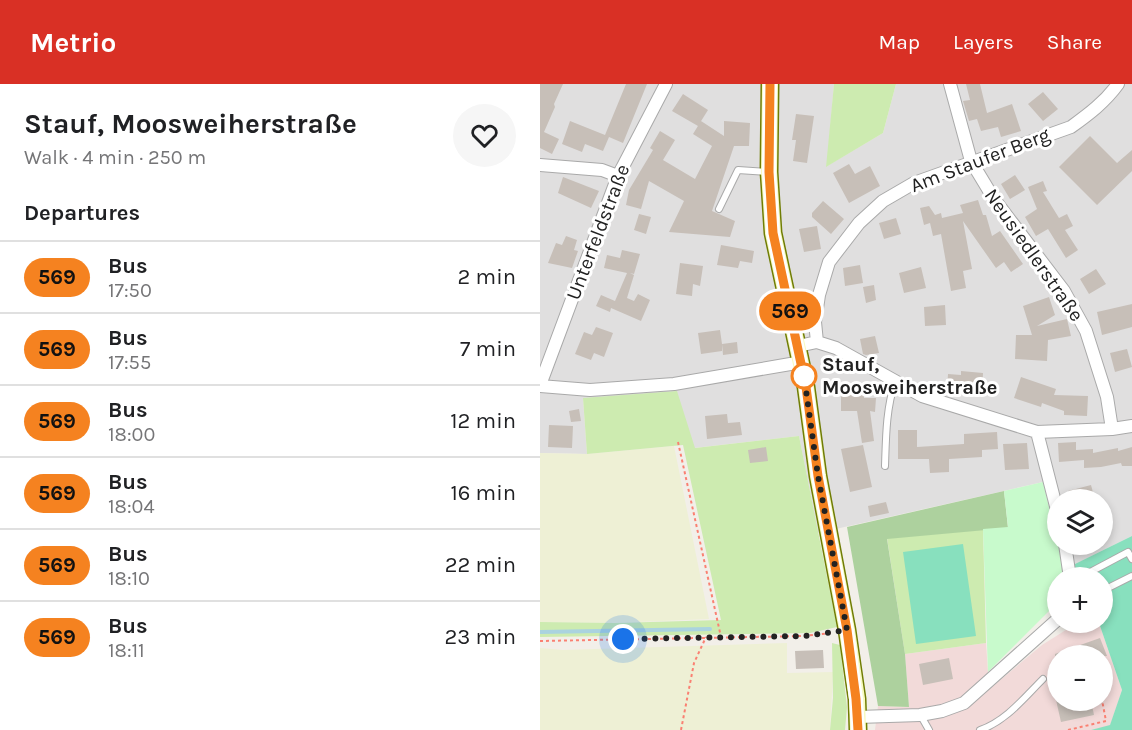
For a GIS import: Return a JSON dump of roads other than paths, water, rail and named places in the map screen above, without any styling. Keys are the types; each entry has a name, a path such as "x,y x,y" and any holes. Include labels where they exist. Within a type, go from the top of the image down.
{"street":[{"name":"Unterfeldstraße","path":"540,385 618,176 666,84"},
{"path":"770,84 769,172 773,233 800,354 818,476 847,630 858,723 942,711 964,703 1047,629"},
{"name":"Neusiedlerstraße","path":"950,84 971,161 994,200 1064,291 1086,331 1107,397 1112,429"},
{"name":"Am Staufer Berg","path":"817,342 815,322 819,295 829,262 860,223 883,201 914,183 1071,127 1096,108 1118,84"},
{"path":"540,165 602,170 618,176"},
{"path":"540,385 590,390 674,384 800,354 817,342 836,348 922,396 1037,432 1132,426"},
{"path":"1037,432 1052,489"}],"lane":[{"path":"719,209 738,170 769,172"},
{"path":"885,466 886,424 889,399 895,381"},
{"path":"1100,567 1128,552 1132,560"},
{"path":"1113,586 1132,576"},
{"path":"980,730 992,726 1007,714 1043,679"},
{"path":"920,715 929,730"}],"waterway":[{"path":"540,632 710,629"}],"place":[{"name":"Stauf, Moosweiherstraße","path":"804,376"}]}
